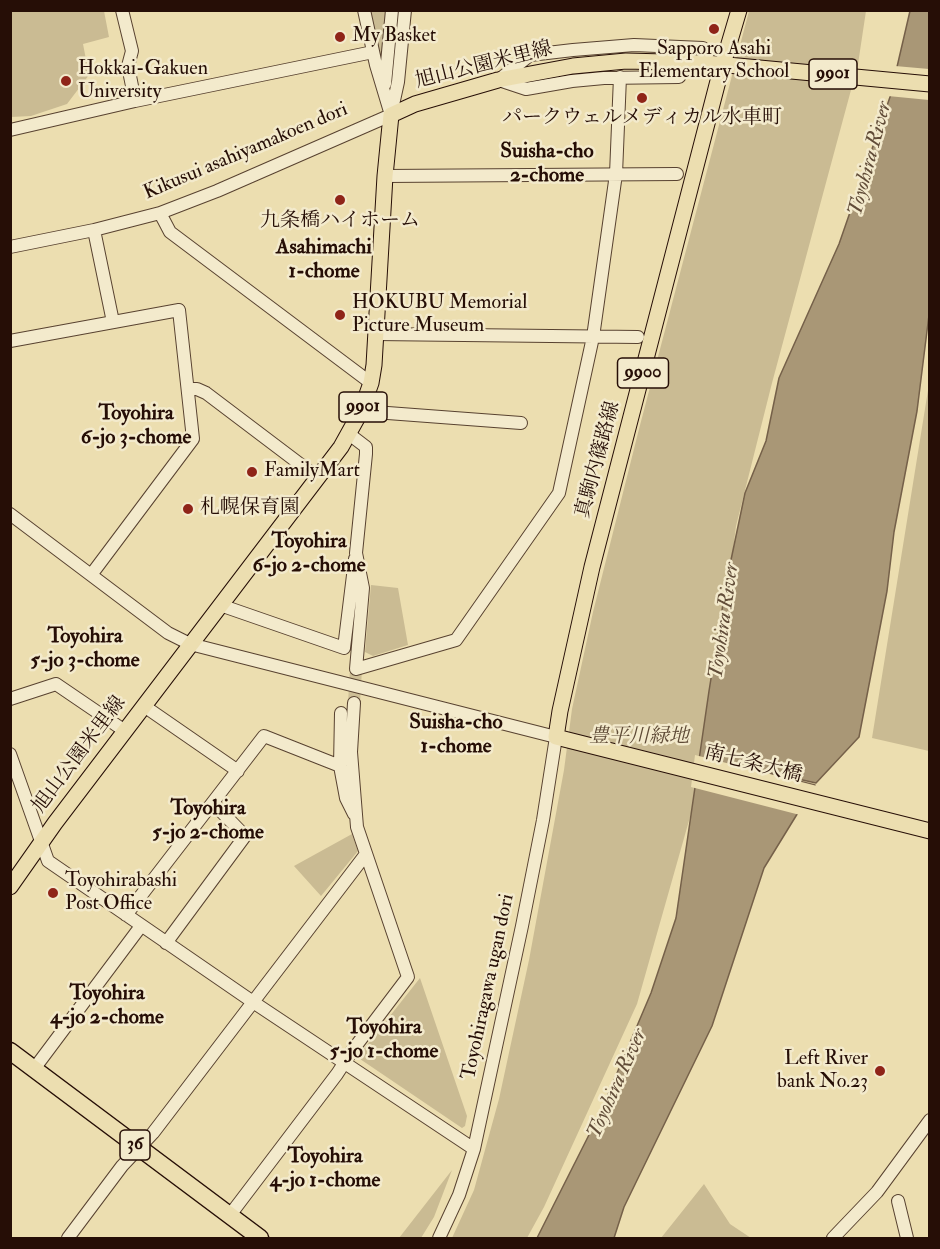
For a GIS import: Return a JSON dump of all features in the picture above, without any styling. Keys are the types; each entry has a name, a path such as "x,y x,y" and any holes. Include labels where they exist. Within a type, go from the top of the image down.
{"highway":[{"name":"36","path":"10,1051 260,1239"}],"main road":[{"name":"真駒内篠路線","path":"561,738 560,711 592,567 730,65 739,10"},
{"name":"旭山公園米里線","path":"10,887 349,434 362,411 371,383 376,334 385,176 391,115 426,101 498,80 594,63 648,61 730,65"},
{"name":"9901","path":"730,65 930,84"},
{"name":"南七条大橋","path":"561,738 930,831"}],"street":[{"path":"122,10 132,51 128,66 135,101"},
{"path":"364,10 391,115"},
{"path":"391,115 385,81 392,10"},
{"path":"391,115 398,82 405,10"},
{"path":"498,80 530,55 634,45 703,48"},
{"path":"10,130 135,101 373,52"},
{"path":"498,80 526,89 572,81 620,77 679,77 690,62"},
{"path":"356,554 363,588 356,669 456,640 559,493 593,337 616,174 620,77"},
{"name":"Kikusui asahiyamakoen dori","path":"10,247 94,230 160,213 217,191 391,115"},
{"path":"385,176 677,174"},
{"path":"160,213 170,232 371,383"},
{"path":"94,230 113,322"},
{"path":"10,341 179,310 193,433 190,444 91,575"},
{"path":"376,334 638,338"},
{"path":"188,389 197,389 206,393 317,477"},
{"path":"362,411 521,423"},
{"path":"220,605 344,648 366,454 366,447 349,434"},
{"path":"10,513 168,633 190,644 561,738"},
{"path":"10,699 56,684 125,731"},
{"path":"354,703 351,752 356,818"},
{"path":"144,706 238,771"},
{"path":"230,1215 408,977 356,818 346,798 340,766 340,713"},
{"path":"126,915 264,736 340,766"},
{"name":"Toyohiragawa ugan dori","path":"439,1239 459,1195 474,1149 561,738"},
{"path":"10,754 48,861 253,1002 474,1149"},
{"path":"166,943 245,836 213,803"},
{"path":"68,1239 122,1166 153,1133 366,854"},
{"path":"34,1069 141,926"},
{"path":"833,1239 877,1192 930,1120"},
{"path":"898,1201 907,1239"}],"green space":[{"name":"Hokkai-Gakuen University","path":"10,11 104,11 109,37 83,44 89,75 67,104 31,116 11,117"},
{"path":"370,11 386,11 382,57 381,57"},
{"name":"豊平川緑地","path":"749,11 866,11 858,64 736,526 707,757 637,1004 544,1207 527,1238 452,1238 474,1190 499,1099 529,960 564,770 572,709 593,612"},
{"path":"929,384 929,751 872,738"},
{"path":"371,585 398,588 408,645 373,656 365,652"},
{"path":"352,834 358,851 321,896 294,866"},
{"path":"420,978 467,1116 465,1126 462,1128 360,1059 359,1055"},
{"path":"452,1170 434,1217 421,1238 399,1238"},
{"path":"704,1184 730,1224 751,1238 661,1238"}],"water":[{"name":"Toyohira River","path":"910,11 929,11 929,315 917,411 894,532 887,591 859,737 816,783 736,765 815,785 764,868 712,1026 624,1207 614,1238 537,1238 600,1113 651,993 676,918 727,579 745,493 766,441 779,378 839,244 890,97"}],"pier":[{"path":"895,66 929,69 929,100 888,96"},
{"path":"695,755 817,786 800,815 691,787"}],"tunnel":[{"path":"354,703 356,669"}],"place":[{"name":"Sapporo Asahi Elementary School","path":"714,29"},
{"name":"My Basket","path":"340,37"},
{"name":"Hokkai-Gakuen University","path":"66,81"},
{"name":"パークウェルメディカル水車町","path":"642,98"},
{"name":"九条橋ハイホーム","path":"340,200"},
{"name":"HOKUBU Memorial Picture Museum","path":"340,315"},
{"name":"FamilyMart","path":"252,472"},
{"name":"札幌保育園","path":"188,509"},
{"name":"Toyohirabashi Post Office","path":"53,893"},
{"name":"Left River bank No.23","path":"880,1071"}],"district":[{"name":"Suisha-cho 2-chome","path":"547,164"},
{"name":"Asahimachi 1-chome","path":"324,260"},
{"name":"Toyohira 6-jo 3-chome","path":"136,426"},
{"name":"Toyohira 6-jo 2-chome","path":"309,554"},
{"name":"Toyohira 5-jo 3-chome","path":"85,649"},
{"name":"Suisha-cho 1-chome","path":"456,735"},
{"name":"Toyohira 5-jo 2-chome","path":"208,821"},
{"name":"Toyohira 4-jo 2-chome","path":"107,1006"},
{"name":"Toyohira 5-jo 1-chome","path":"384,1040"},
{"name":"Toyohira 4-jo 1-chome","path":"325,1169"}]}
